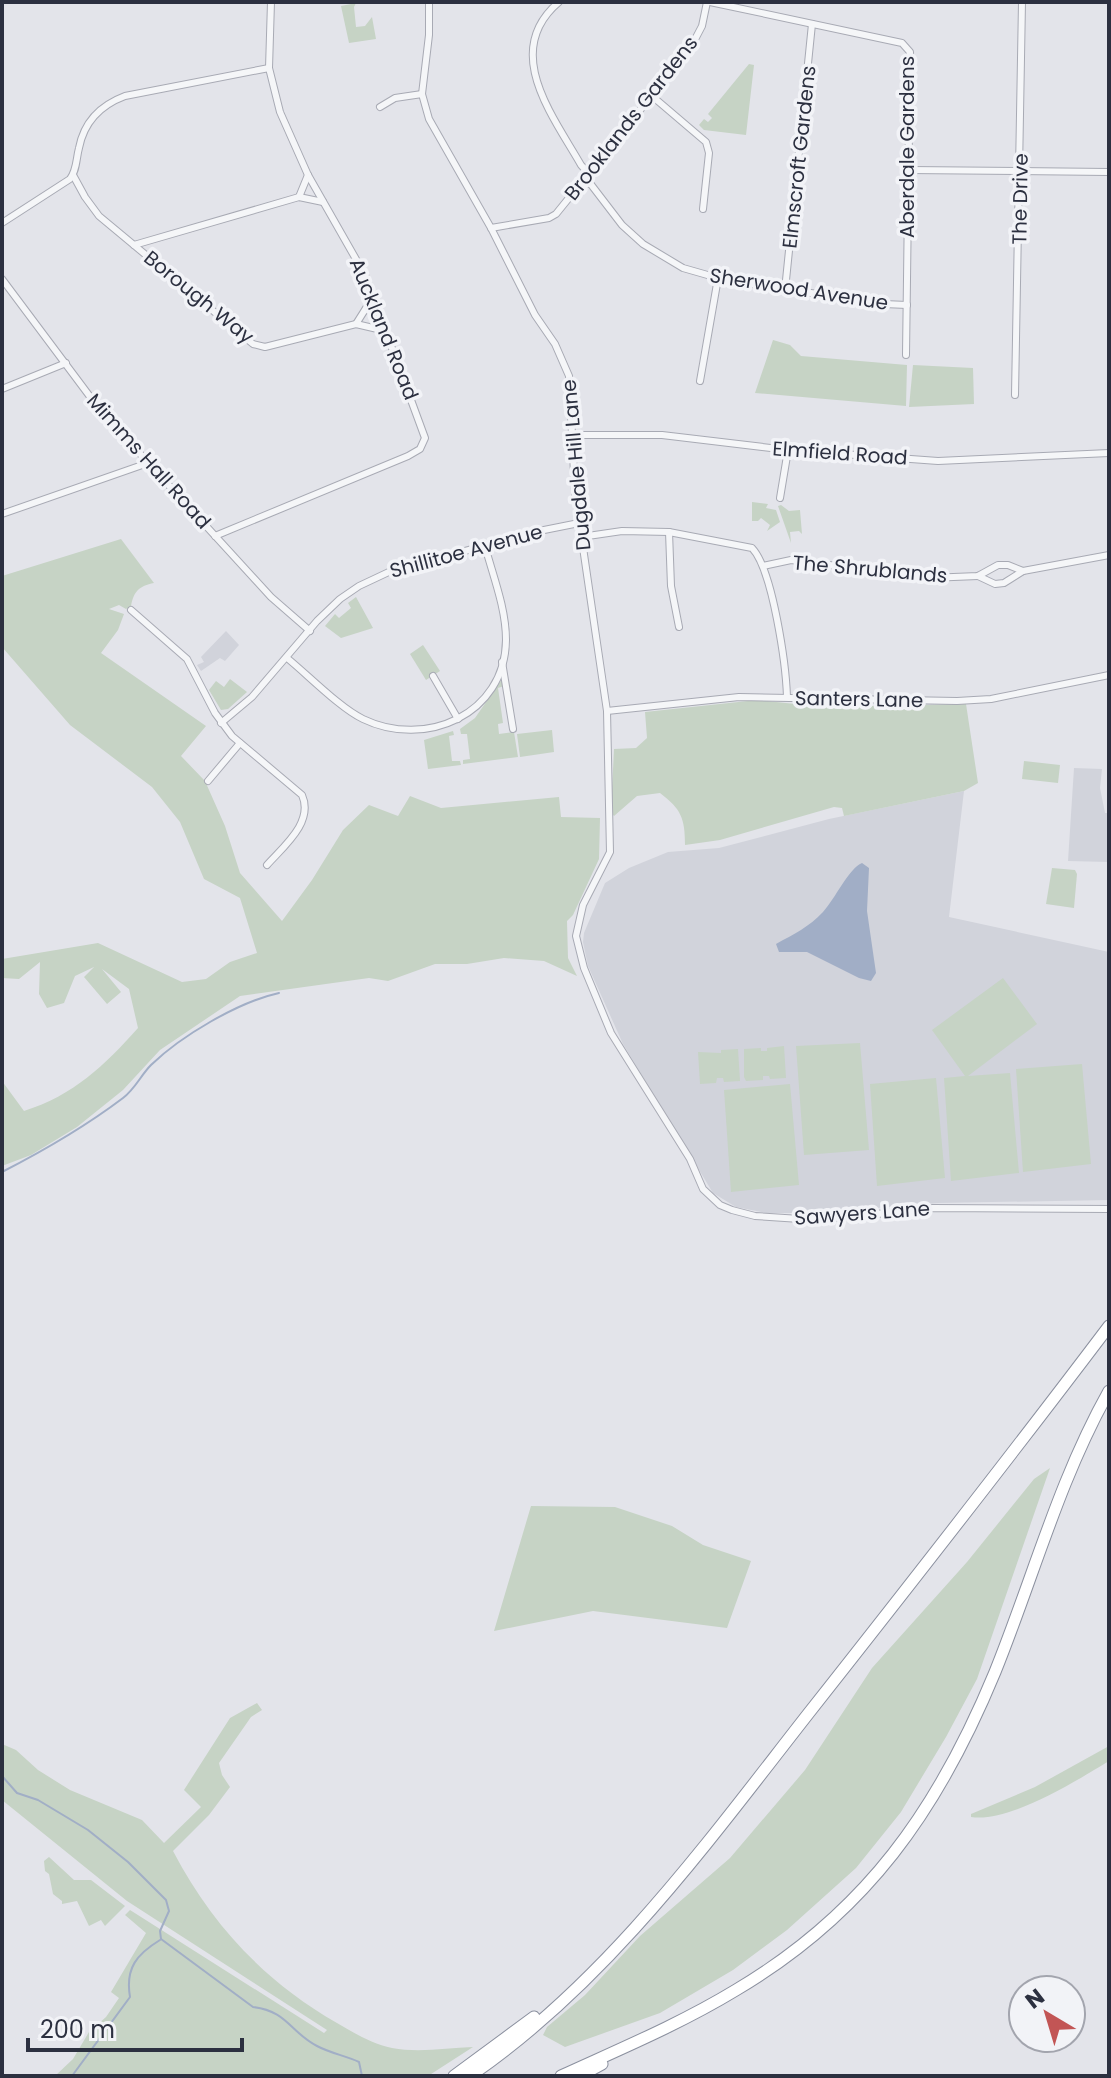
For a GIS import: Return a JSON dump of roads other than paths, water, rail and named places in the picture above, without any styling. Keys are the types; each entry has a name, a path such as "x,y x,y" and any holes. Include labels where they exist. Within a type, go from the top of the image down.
{"highway":[{"path":"470,2076 517,2041 593,1973 694,1859 1109,1326"},
{"path":"580,2076 734,1991 791,1954 851,1902 908,1835 939,1788 963,1743 995,1670 1072,1466 1109,1391"},
{"path":"454,2076 534,2017 589,1968 602,1962"},
{"path":"561,2076 630,2046"}],"street":[{"name":"Auckland Road","path":"215,536 408,456 424,444 425,432 359,262 308,175 280,112 269,68 271,2"},
{"name":"Dugdale Hill Lane","path":"429,2 429,35 422,94 429,119 491,228 532,310 555,344 567,372 574,485 607,711 610,852 583,905 577,923 577,949"},
{"name":"Sherwood Avenue","path":"559,2 541,25 534,46 532,67 541,96 588,176 620,222 643,244 683,268 718,278 785,290 907,305"},
{"name":"Brooklands Gardens","path":"491,228 549,218 588,176 691,47 702,26 708,2"},
{"name":"Aberdale Gardens","path":"708,2 902,43 908,47 906,355"},
{"name":"The Drive","path":"1015,395 1022,2"},
{"name":"Elmscroft Gardens","path":"785,290 812,24"},
{"path":"2,223 56,191 73,175 79,145 87,127 96,113 108,103 124,96 269,68"},
{"path":"380,107 395,98 422,94"},
{"path":"652,96 706,142 709,153 703,209"},
{"path":"908,170 1109,172"},
{"name":"Borough Way","path":"73,175 93,209 243,337 259,346 288,342 356,324 386,331"},
{"path":"299,197 308,175"},
{"path":"134,245 299,197 324,202"},
{"path":"700,381 718,278"},
{"name":"Mimms Hall Road","path":"2,279 100,410 271,597 310,631"},
{"path":"356,324 373,297"},
{"path":"2,389 66,363"},
{"name":"Elmfield Road","path":"573,435 662,435 788,450 938,461 1109,453"},
{"path":"780,498 788,450"},
{"path":"2,514 148,463"},
{"name":"Shillitoe Avenue","path":"221,723 252,697 340,599 380,575 579,523"},
{"path":"581,537 622,531 669,532 751,548 763,566 786,664 787,697"},
{"path":"669,532 671,586 679,627"},
{"path":"287,658 359,717 379,726 406,732 421,731 458,719 486,694 495,681 506,643 505,618 485,546"},
{"name":"The Shrublands","path":"978,576 995,584 1004,583 1023,571 1109,555"},
{"name":"The Shrublands","path":"763,566 791,560 920,578 978,576 998,565 1023,571"},
{"path":"131,610 187,659 221,723 240,743 298,791 306,804 303,822 267,865"},
{"path":"502,661 513,729"},
{"name":"Santers Lane","path":"607,711 739,697 991,699 1109,675"},
{"path":"433,676 458,719"},
{"path":"208,781 240,743"},
{"name":"Sawyers Lane","path":"577,949 611,1033 683,1147 703,1189 720,1205 755,1216 800,1219 933,1208 1109,1209"}],"water":[{"path":"862,863 869,868 867,911 876,973 871,981 807,952 779,952 776,944 818,917 852,871"}],"waterway":[{"path":"2,1172 64,1138 109,1108 127,1094 163,1054 194,1032 228,1012 279,993"},
{"path":"2,1776 17,1793 38,1800 88,1830 128,1862 166,1900 169,1911 160,1931 161,1939"},
{"path":"161,1939 253,2007 281,2017 317,2046 359,2062 362,2076"},
{"path":"72,2076 130,1997 129,1978 134,1963 160,1940"}]}
